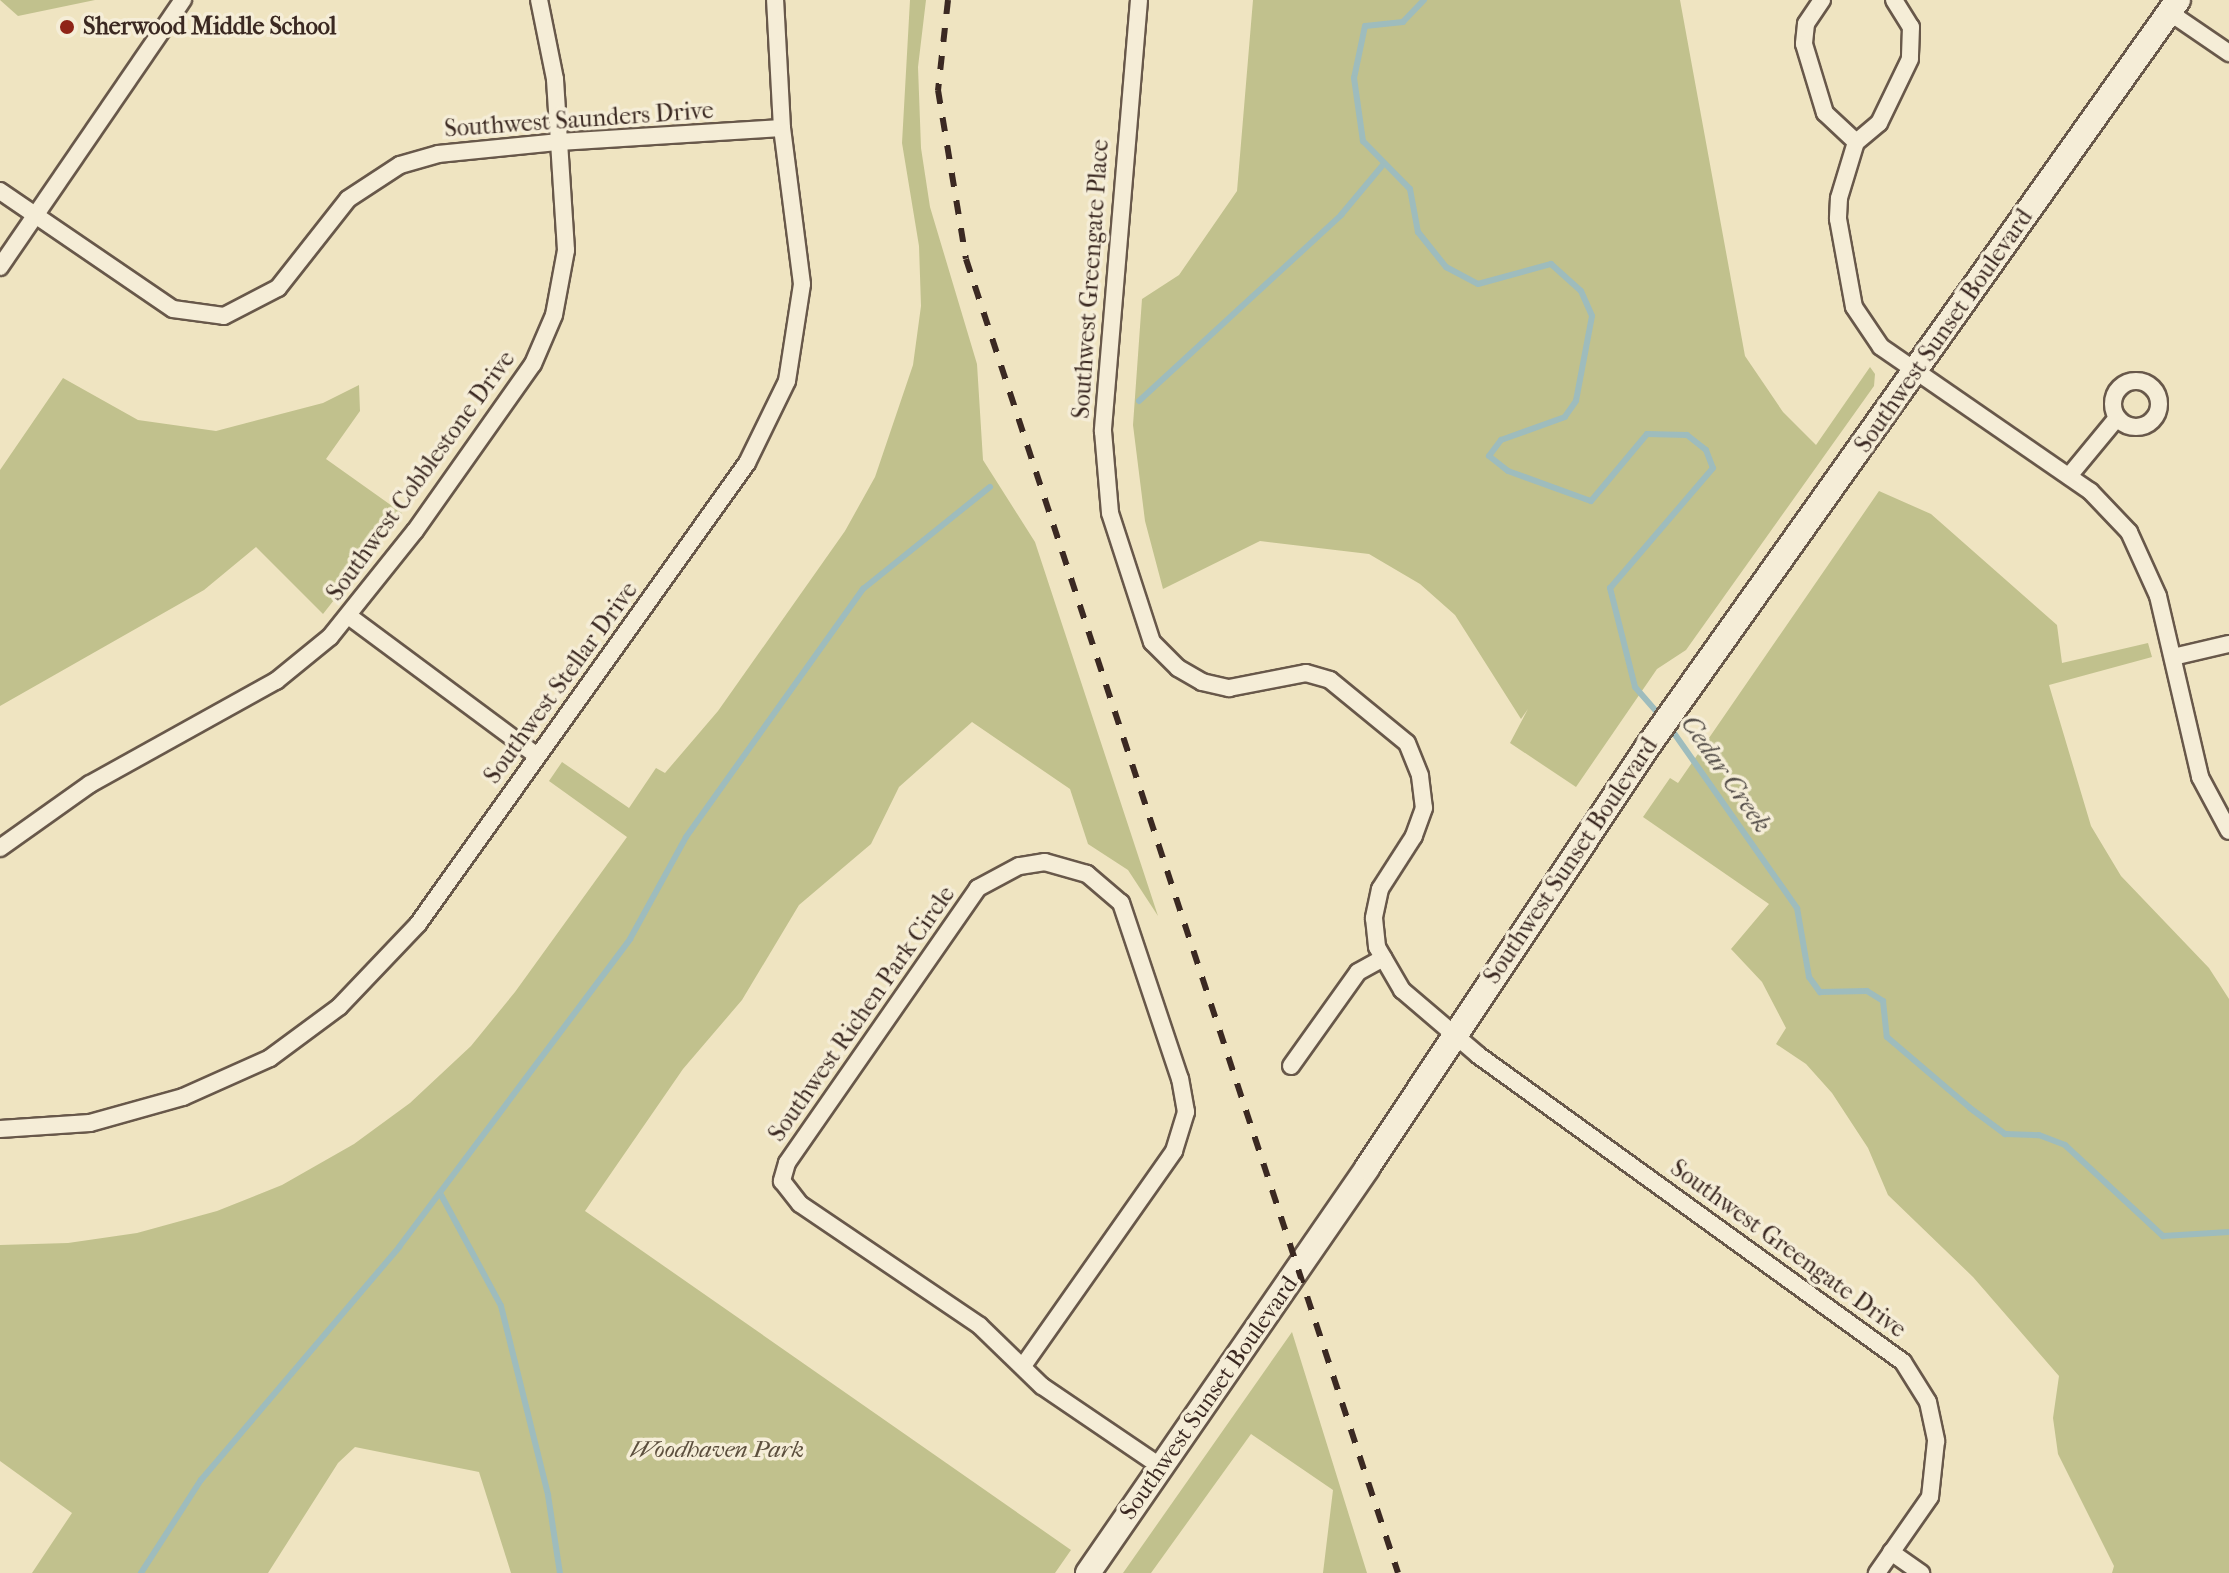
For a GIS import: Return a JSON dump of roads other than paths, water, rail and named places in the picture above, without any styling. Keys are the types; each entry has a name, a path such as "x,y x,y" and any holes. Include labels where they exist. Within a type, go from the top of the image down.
{"main road":[{"name":"Southwest Sunset Boulevard","path":"1088,1573 1648,746 2173,6"}],"street":[{"path":"0,267 183,0"},
{"name":"Southwest Cobblestone Drive","path":"0,848 90,784 276,681 350,617 540,350 560,295 566,250 552,53 539,0"},
{"name":"Southwest Stellar Drive","path":"0,1129 61,1127 150,1109 232,1077 294,1042 394,953 747,463 775,411 795,350 802,284 782,128 775,0"},
{"name":"Southwest Greengate Place","path":"1139,0 1104,381 1110,513 1140,616 1152,642 1178,668 1202,682 1229,688 1306,673 1330,680 1407,743 1420,776 1424,808 1414,836 1380,889 1374,918 1383,958 1402,990 1455,1034"},
{"path":"1822,0 1806,24 1804,44 1825,113 1856,142"},
{"path":"1894,0 1911,27 1910,59 1879,123 1856,142 1838,219 1850,295 1870,337 1915,372 2069,476 2108,508 2136,543 2158,596 2200,777 2229,831"},
{"path":"2173,6 2229,53"},
{"name":"Southwest Saunders Drive","path":"0,191 173,309 224,316 278,288 333,214 382,172 438,154 559,142 782,128"},
{"path":"2069,476 2117,418"},
{"path":"350,617 537,756"},
{"path":"2173,657 2229,644"},
{"name":"Southwest Richen Park Circle","path":"1045,862 1067,866 1107,887 1133,930 1180,1079 1186,1112 1174,1151 1023,1366 980,1326 800,1204 782,1181 787,1163 978,888 1019,866 1045,862"},
{"path":"1291,1066 1358,972 1383,958"},
{"name":"Southwest Greengate Drive","path":"1455,1034 1903,1362 1928,1402 1936,1441 1930,1497 1877,1573"},
{"path":"1023,1366 1042,1386 1161,1467"},
{"path":"1891,1552 1921,1573"}],"waterway":[{"name":"Cedar Creek","path":"1424,0 1403,22 1365,26 1354,78 1363,141 1410,189 1418,232 1446,267 1478,284 1551,264 1581,291 1592,316 1576,401 1565,417 1501,440 1489,456 1508,471 1591,501 1647,434 1687,435 1706,450 1713,468 1610,588 1635,687 1662,718"},
{"path":"1139,401 1341,215 1382,166"},
{"path":"141,1573 201,1480 399,1247 630,939 686,837 863,589 990,487"},
{"name":"Cedar Creek","path":"1669,726 1797,908 1809,977 1820,992 1867,991 1883,1001 1887,1037 1970,1108 2005,1134 2039,1135 2065,1145 2163,1236 2229,1232"},
{"path":"440,1193 501,1306 548,1495 560,1573"}],"railway":[{"path":"948,0 938,90 966,259 1398,1573"}],"place":[{"name":"Sherwood Middle School","path":"67,27"}],"park label":[{"name":"Woodhaven Park","path":"717,1450"}]}
